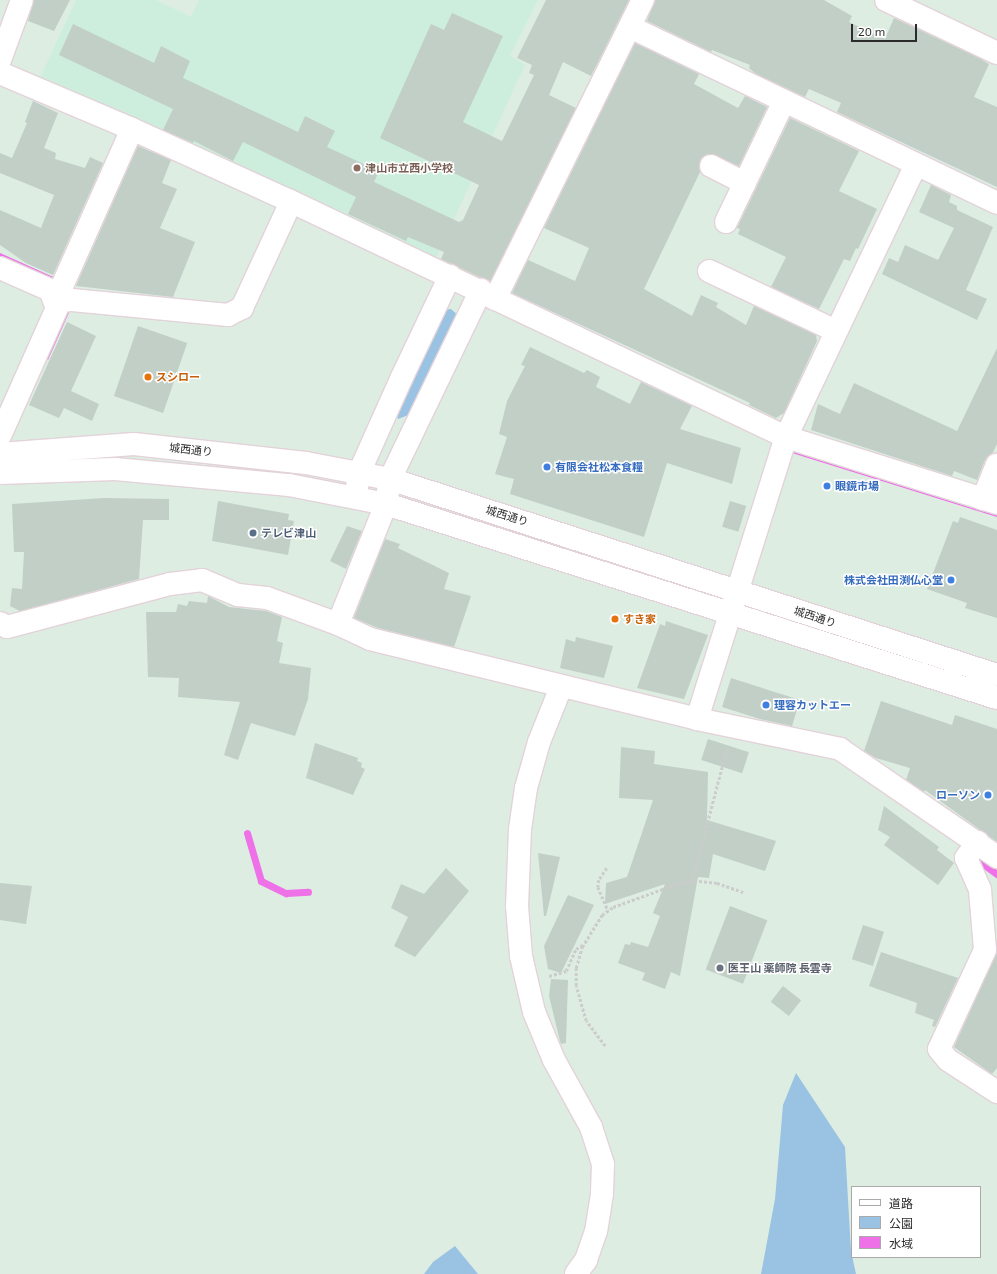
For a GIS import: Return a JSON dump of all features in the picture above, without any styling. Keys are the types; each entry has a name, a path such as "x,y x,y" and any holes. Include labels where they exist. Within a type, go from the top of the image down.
{"street":[{"path":"0,60 22,0"},
{"path":"338,624 386,504 390,479 643,0"},
{"path":"886,0 997,53"},
{"path":"630,27 997,204"},
{"path":"0,73 132,129 291,202 488,294 786,437 990,501 997,465"},
{"path":"726,222 784,101"},
{"path":"55,302 132,129"},
{"path":"697,719 732,614 786,437 916,164"},
{"path":"711,166 745,182"},
{"path":"55,302 72,300 228,315 242,308 291,202"},
{"path":"0,268 50,290 57,308 0,436"},
{"path":"709,271 836,331"},
{"path":"355,498 359,473 450,276"},
{"name":"城西通り","path":"0,454 134,444 306,463 390,479 997,675"},
{"name":"城西通り","path":"0,474 116,469 289,485 386,504 997,698"},
{"path":"0,623 7,627 170,584 202,580 238,594 267,598 338,624 370,639 560,687 697,719 840,749 997,856"},
{"path":"560,687 539,742 526,788 520,829 517,906 521,956 534,1012 554,1060 591,1127 603,1164 602,1194 596,1231 586,1260 576,1274"},
{"path":"978,842 966,858 980,890 985,950 939,1049 948,1060 997,1092"}],"path":[{"path":"692,881 733,726"},
{"path":"607,868 599,880 598,887 608,911"},
{"path":"605,1046 586,1021 579,1002 576,968 584,944 591,931 608,911 638,897 692,881 717,883 742,892"},
{"path":"549,976 566,971 576,949 584,944"}],"shaded area":[{"name":"津山市立西小学校","path":"76,0 156,0 191,17 199,0 538,0 510,56 525,65 436,258 40,78"}],"green space":[{"path":"451,309 461,318 411,414 398,419 394,406 443,310"},
{"path":"796,1073 845,1147 851,1258 853,1258 856,1274 761,1274 775,1199 783,1105"},
{"path":"455,1246 478,1274 424,1274 433,1262"}],"water":[{"path":"0,253 60,280 71,308 48,360 42,357 64,311 0,259"},
{"path":"795,449 997,513 997,517 792,453"}],"building":[{"path":"34,0 70,0 54,31 28,21"},
{"path":"546,0 629,0 591,76 563,62 549,95 576,108 490,282 441,259 444,252 408,237 406,241 348,214 356,197 243,142 233,161 194,141 193,143 163,130 173,109 59,55 73,24 154,63 161,46 190,61 183,78 298,132 305,116 335,131 327,147 379,171 374,182 459,222 463,220 479,185 380,138 431,24 444,30 452,13 503,36 463,122 502,141 534,75 529,73 532,65 517,58"},
{"path":"655,0 824,0 852,16 849,22 885,39 894,18 979,58 989,64 974,97 997,107 997,187 837,112 841,103 809,89 805,97 756,74 749,68 750,65 712,50 711,52 647,21"},
{"path":"635,43 699,74 694,84 738,108 745,96 767,107 739,166 711,154 700,160 700,172 644,289 692,316 701,295 718,303 716,307 746,325 754,306 816,335 817,341 784,413 776,418 749,405 750,403 512,293 528,260 575,281 589,248 544,228"},
{"path":"33,101 58,113 44,148 56,153 55,159 85,168 90,157 103,163 53,275 26,263 0,245 0,210 41,228 54,195 0,173 0,153 12,158 27,123 25,122"},
{"path":"790,118 859,151 839,191 877,209 858,249 856,248 850,261 844,259 819,309 771,287 786,257 738,234 740,229 737,228"},
{"path":"138,146 171,160 162,183 177,189 160,228 195,242 173,297 76,286"},
{"path":"931,185 951,195 949,202 957,206 957,210 993,227 966,290 987,299 977,320 882,274 889,258 898,262 905,245 938,260 954,228 919,212"},
{"path":"67,322 96,336 71,391 99,404 92,421 64,408 59,418 29,405"},
{"path":"138,326 187,343 163,413 114,396"},
{"path":"530,347 584,373 587,370 600,377 596,387 630,404 641,382 692,406 680,429 741,448 732,484 667,463 644,537 510,494 514,479 495,474 507,437 499,434 507,401 525,366 521,365"},
{"path":"997,348 997,444 992,454 985,460 977,480 954,471 952,476 811,430 818,404 840,414 854,383 957,431"},
{"path":"104,498 169,499 169,520 143,520 139,579 20,611 10,606 12,588 22,589 24,552 14,552 12,504"},
{"path":"218,501 289,514 288,520 294,521 288,555 212,541"},
{"path":"730,501 746,506 738,532 722,527"},
{"path":"960,517 997,530 997,618 965,608 967,603 927,589 953,521 958,523"},
{"path":"347,526 362,531 346,569 330,561"},
{"path":"385,539 400,544 398,548 449,573 444,589 471,596 454,647 378,628 354,618"},
{"path":"208,596 229,607 266,611 282,617 277,641 283,643 279,663 311,668 308,699 295,736 251,723 238,760 224,755 240,702 178,697 179,678 148,677 146,612 176,612 178,604 187,606 189,601 207,603"},
{"path":"666,621 708,635 684,699 637,688 660,624 665,626"},
{"path":"576,637 613,646 604,678 560,668 566,639 575,642"},
{"path":"731,678 800,700 792,726 760,719 722,707"},
{"path":"881,701 952,725 955,715 997,729 997,842 925,790 924,792 906,780 910,768 876,758 864,751"},
{"path":"708,739 749,752 742,773 701,760"},
{"path":"315,743 358,758 357,761 362,763 361,767 365,769 353,795 306,778"},
{"path":"621,747 655,751 654,764 708,772 707,820 776,841 765,871 713,854 709,878 698,877 680,976 671,972 665,989 642,980 645,973 618,963 625,944 630,945 631,942 648,947 660,916 653,913 665,884 605,904 606,883 627,877 653,800 619,798"},
{"path":"884,806 939,847 937,850 954,863 938,885 884,845 890,837 878,830"},
{"path":"538,853 560,857 546,916 544,916"},
{"path":"446,868 469,891 415,957 394,946 408,917 391,908 401,884 424,894"},
{"path":"0,883 32,886 26,924 0,920"},
{"path":"568,895 594,905 561,973 548,969 544,946"},
{"path":"730,906 767,920 743,984 706,969"},
{"path":"863,925 884,932 873,966 852,959"},
{"path":"881,952 958,978 935,1027 932,1026 934,1020 915,1013 917,1003 869,986"},
{"path":"997,952 997,1068 992,1074 954,1047"},
{"path":"551,979 568,980 566,1043 561,1044 549,996"},
{"path":"783,986 801,1000 789,1016 771,1002"}],"waterway":[{"path":"247,833 261,881 286,893 308,892"},
{"path":"976,859 997,874"}],"place":[{"name":"津山市立西小学校","path":"357,168"},
{"name":"スシロー","path":"148,377"},
{"name":"有限会社松本食糧","path":"547,467"},
{"name":"眼鏡市場","path":"827,486"},
{"name":"テレビ津山","path":"253,533"},
{"name":"株式会社田渕仏心堂","path":"951,580"},
{"name":"すき家","path":"615,619"},
{"name":"理容カットエー","path":"766,705"},
{"name":"ローソン","path":"988,795"},
{"name":"医王山 薬師院 長雲寺","path":"720,968"}]}
